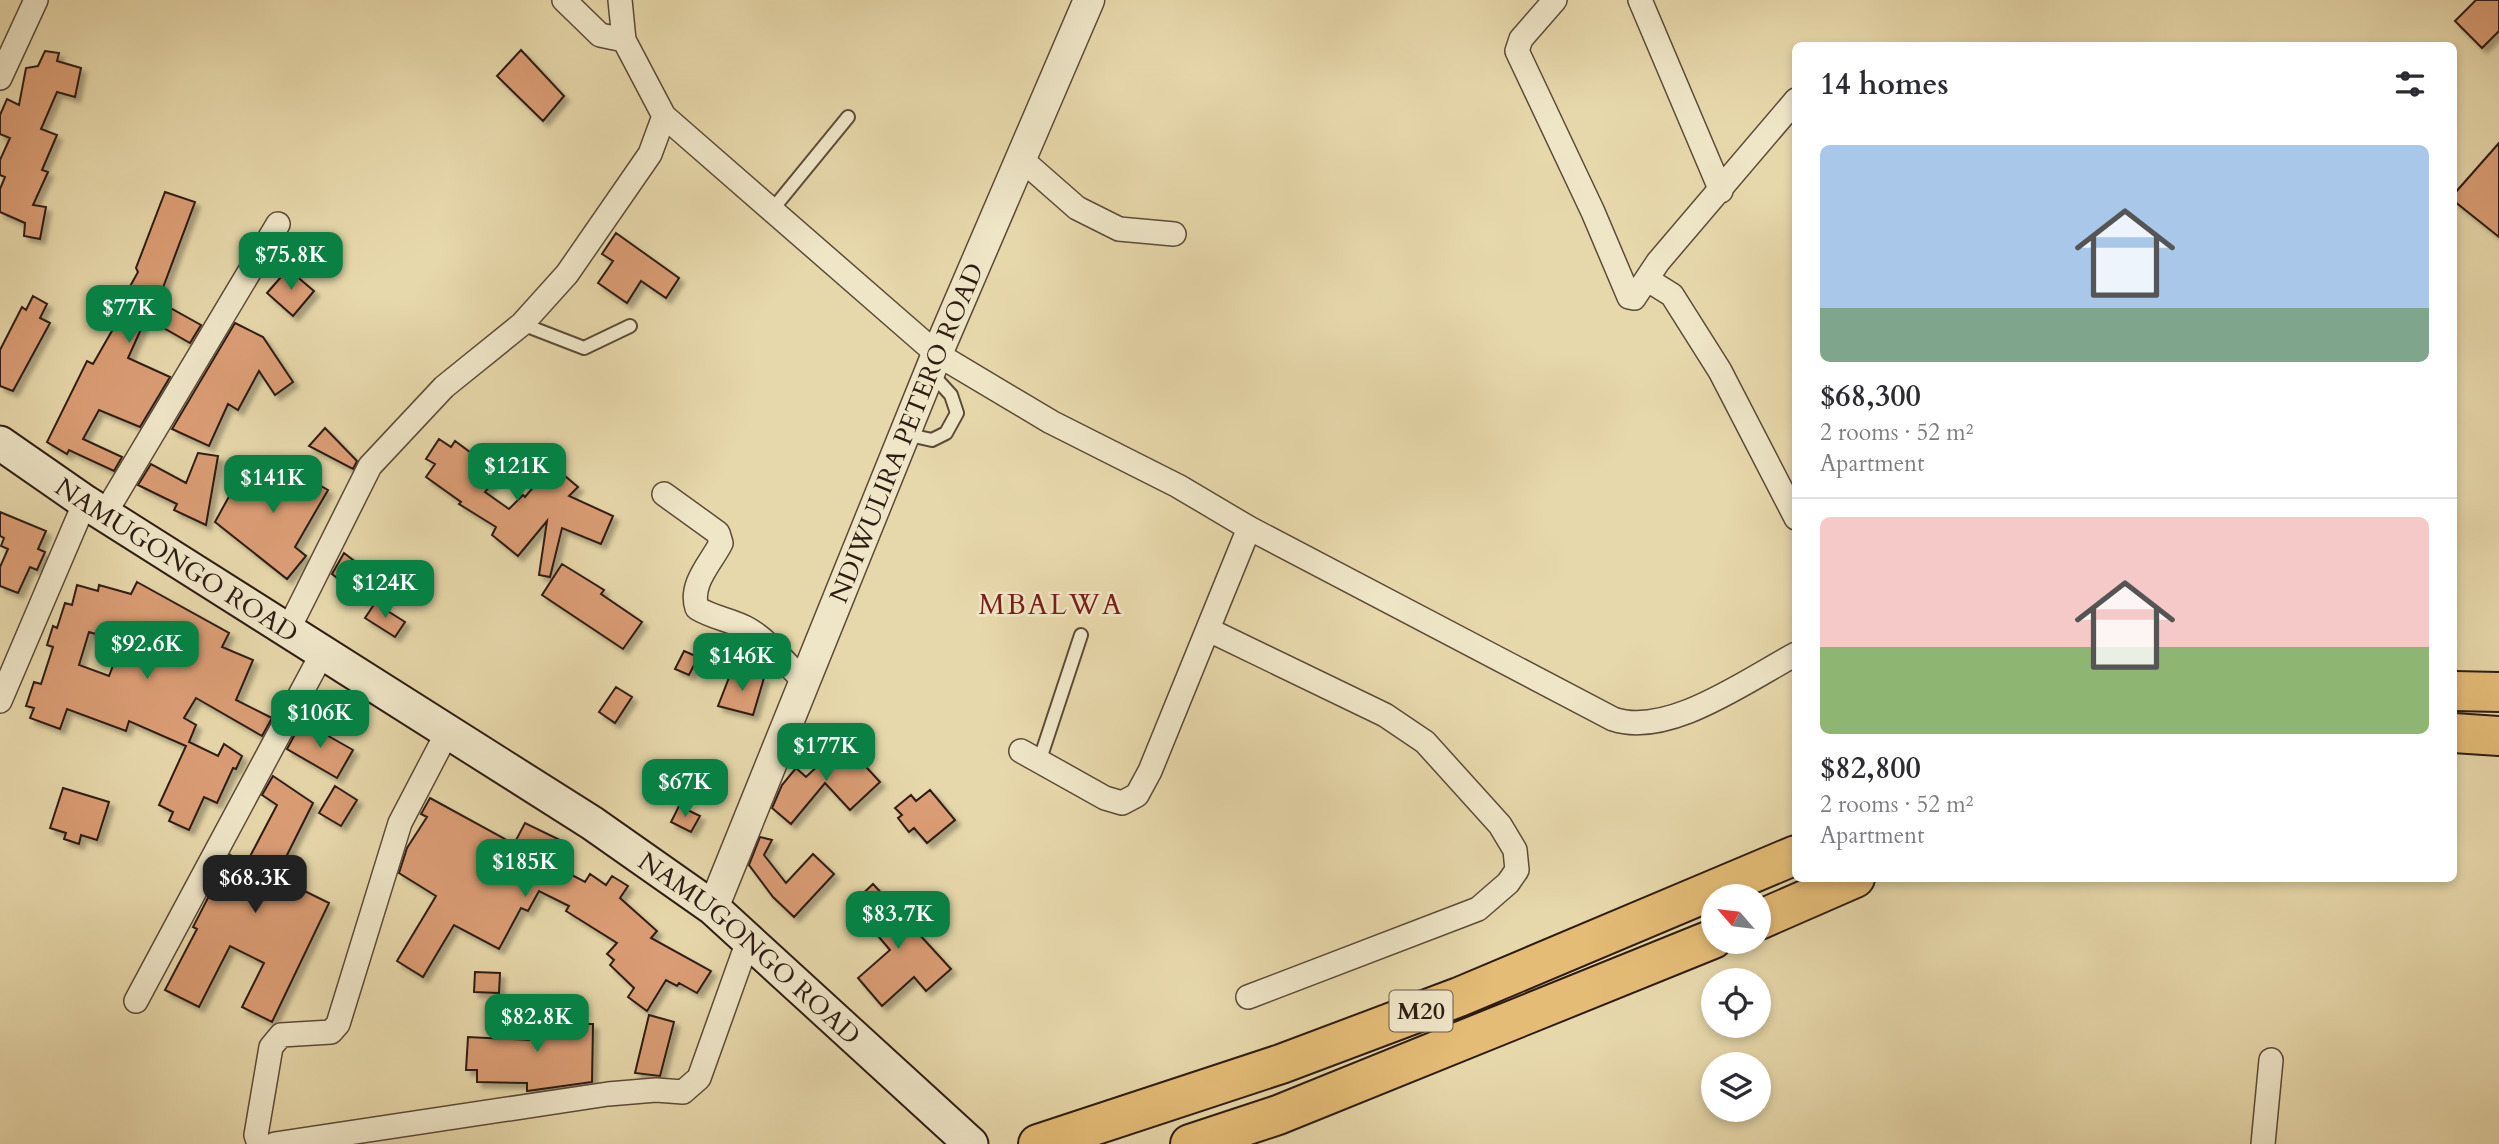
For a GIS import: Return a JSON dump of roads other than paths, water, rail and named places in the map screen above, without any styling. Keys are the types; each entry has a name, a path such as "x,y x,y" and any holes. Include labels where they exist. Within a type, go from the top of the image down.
{"highway":[{"path":"2457,691 2499,692"},
{"path":"2457,733 2499,736"},
{"name":"M20","path":"1038,1144 1216,1086 1459,997 1792,857"},
{"path":"1771,914 1846,882"},
{"name":"M20","path":"1190,1144 1278,1115 1701,944"}],"main road":[{"name":"NAMUGONGO ROAD","path":"0,443 95,509 592,823 713,908 749,938 971,1144"}],"street":[{"path":"0,78 36,0"},
{"path":"564,0 600,35 624,40"},
{"path":"620,0 624,40 664,116 772,211 933,363 1178,486 1249,528 1603,714 1628,724 1668,720 1792,656"},
{"name":"NDIWULIRA PETERO ROAD","path":"713,908 933,363 1089,0"},
{"path":"1555,0 1521,39 1517,51 1597,220 1629,297 1634,298 1658,262 1792,105"},
{"path":"1640,0 1721,191"},
{"path":"288,630 370,466 444,387 522,324 567,274 650,154 664,116"},
{"path":"1020,158 1077,208 1119,229 1174,234"},
{"path":"0,701 95,509 278,224"},
{"path":"1648,280 1672,295 1720,371 1792,510"},
{"path":"664,494 718,533 721,543 701,574 694,598 697,608 746,628 776,649 788,667 805,681"},
{"path":"1030,757 1105,798 1122,803 1137,795 1209,629 1249,528"},
{"path":"1209,629 1385,715 1425,742 1500,825 1515,850 1517,870 1508,883 1478,909 1248,997"},
{"path":"136,1001 323,652"},
{"path":"258,1144 256,1135 271,1047 281,1035 331,1032 338,1024 400,823 448,731"},
{"path":"275,1144 608,1094 656,1090 683,1092 692,1088 699,1078 749,938"},
{"path":"2263,1144 2271,1060"}],"lane":[{"path":"772,211 848,117"},
{"path":"522,324 558,341 584,348 630,326"},
{"path":"905,434 932,440 946,433 957,413 951,395 933,363"},
{"path":"1030,757 1081,635"}],"district":[{"name":"MBALWA","path":"1051,605"}]}
